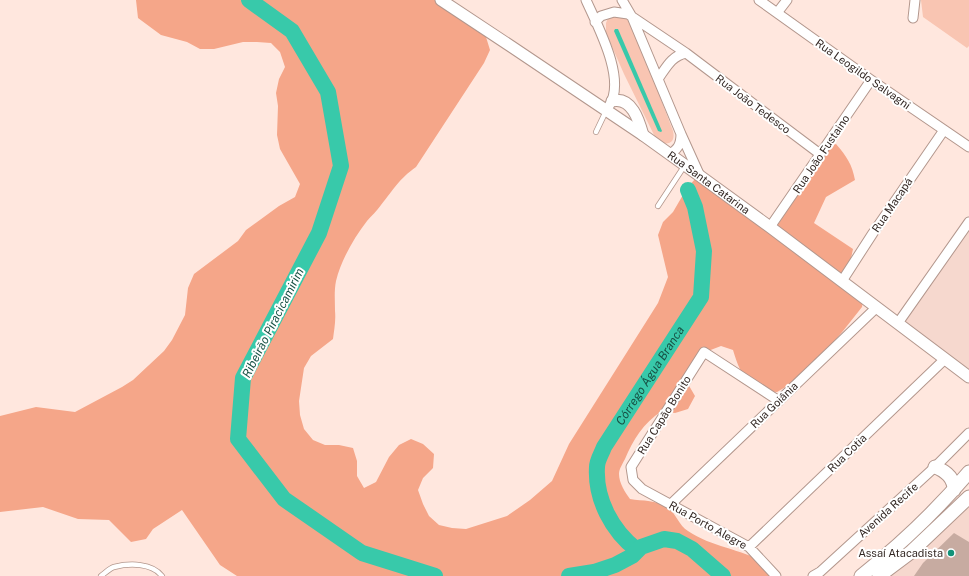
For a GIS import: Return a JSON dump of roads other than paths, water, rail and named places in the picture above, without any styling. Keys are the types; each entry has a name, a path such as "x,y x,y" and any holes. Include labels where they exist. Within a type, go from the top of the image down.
{"main road":[{"path":"935,467 944,471 950,477 954,484 954,490"},
{"path":"861,576 893,550 954,490 969,472"},
{"path":"879,576 911,552 969,497"}],"street":[{"name":"Rua Santa Catarina","path":"441,0 512,47 609,106 643,136 770,227 969,377"},
{"path":"586,0 609,52 615,77 609,106"},
{"path":"622,0 632,17 700,176"},
{"name":"Rua Leogildo Salvagni","path":"759,0 871,80 969,146"},
{"path":"777,13 787,0"},
{"path":"913,18 915,0"},
{"name":"Rua João Tedesco","path":"596,22 601,16 614,12 628,14 686,53 820,154"},
{"path":"658,79 667,65 677,55 686,53"},
{"name":"Rua João Fustaino","path":"770,227 871,80"},
{"path":"609,106 618,100 624,102 637,116 643,136"},
{"name":"Rua Macapá","path":"842,281 944,130"},
{"path":"669,154 674,152 679,145 681,141 681,134"},
{"path":"898,323 969,222"},
{"name":"Rua Goiânia","path":"671,504 877,307"},
{"name":"Rua Capão Bonito","path":"634,480 631,467 704,352 778,401"},
{"name":"Rua Cotia","path":"749,547 945,359"},
{"name":"Avenida Recife","path":"813,576 820,572 965,441 969,433"},
{"name":"Rua Porto Alegre","path":"634,480 642,489 749,547 776,576"}],"lane":[{"path":"596,132 609,106"},
{"path":"658,206 685,165"},
{"path":"101,576 113,567 147,565 160,573 162,576"}],"waterway":[{"name":"Ribeirão Piracicamirim","path":"249,0 292,31 328,92 341,166 319,233 243,378 238,439 284,499 362,553 435,576"},
{"name":"Córrego Água Branca","path":"637,550 620,534 607,513 599,491 597,464 604,447 701,297 704,251 695,207 688,190"},
{"name":"Ribeirão Piracicamirim","path":"569,576 594,572 615,565 632,556 641,547 664,539 677,541 692,549 723,576"}],"place":[{"name":"Assaí Atacadista","path":"951,553"}]}
